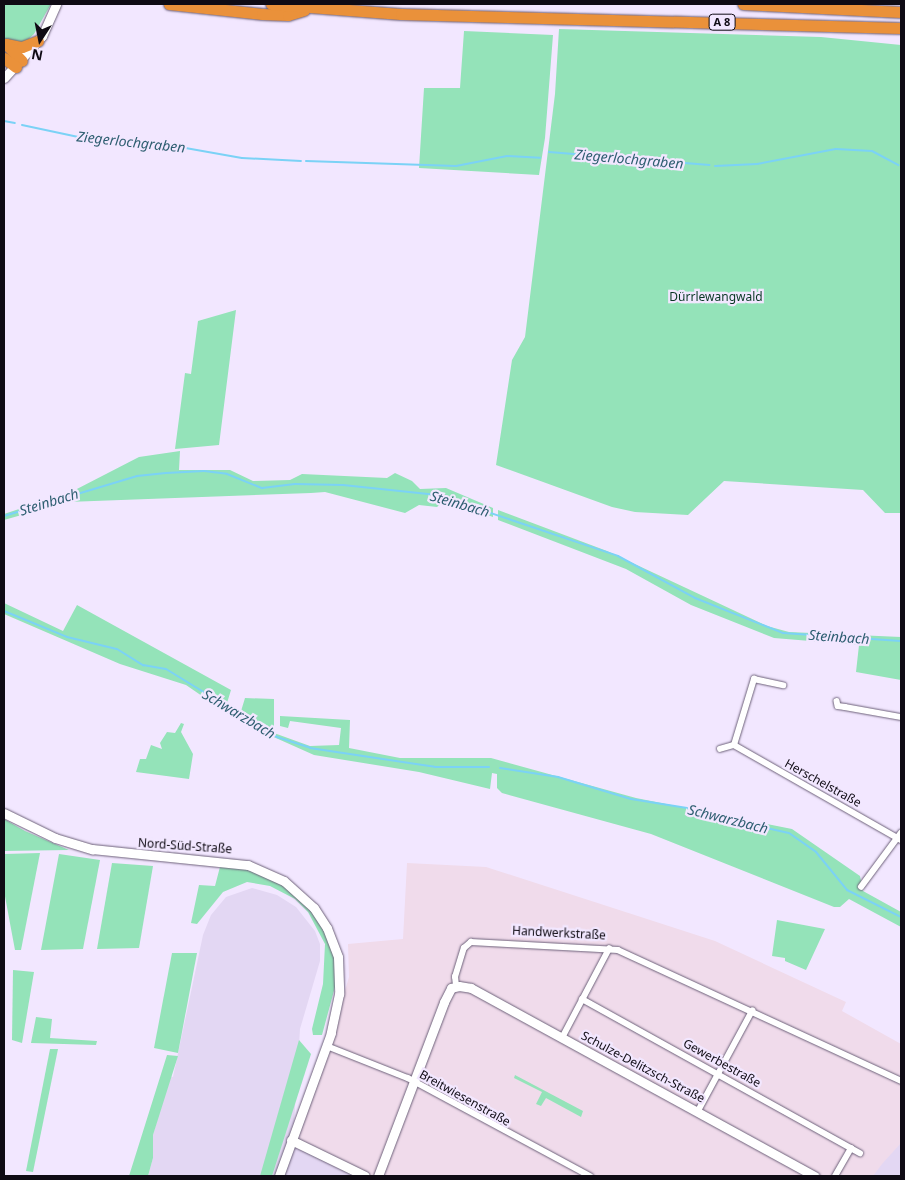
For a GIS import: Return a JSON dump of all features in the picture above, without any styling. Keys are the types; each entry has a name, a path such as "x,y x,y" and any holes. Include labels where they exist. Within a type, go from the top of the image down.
{"highway":[{"name":"A 8","path":"170,4 288,15 308,8"},
{"name":"A 8","path":"270,4 401,14 901,28"},
{"name":"A 8","path":"743,4 901,12"},
{"path":"13,70 5,43 22,47 38,41"},
{"path":"4,58 13,70"}],"street":[{"path":"13,70 38,41 56,4"},
{"path":"720,749 734,745 754,679 784,685"},
{"path":"837,701 841,706 901,717"},
{"name":"Herschelstraße","path":"734,745 900,837"},
{"name":"Nord-Süd-Straße","path":"4,813 49,835 92,849 214,859 248,865 284,881 306,899 324,923 335,946 340,975 337,1007 327,1046 279,1176"},
{"path":"861,887 900,837"},
{"name":"Handwerkstraße","path":"378,1176 444,1002 456,986 455,977 464,948 471,942 609,949 752,1011 901,1081"},
{"path":"562,1038 609,949"},
{"name":"Schulze-Delitzsch-Straße","path":"456,986 471,988 815,1176"},
{"name":"Gewerbestraße","path":"582,999 719,1072 860,1153"},
{"path":"698,1111 752,1011"},
{"name":"Breitwiesenstraße","path":"327,1046 415,1082 590,1176"},
{"path":"291,1140 365,1176"},
{"path":"835,1176 851,1148"}],"shaded area":[{"path":"407,863 486,867 715,941 846,1002 842,1011 901,1044 901,1176 367,1176 293,1139 339,1011 349,977 348,944 403,939"},
{"path":"252,888 277,895 296,907 315,931 320,944 320,961 300,1029 293,1139 367,1176 148,1176 153,1158 153,1135 169,1076 173,1077 203,935 211,915 226,897"},
{"path":"901,1143 901,1176 873,1176 882,1164"}],"green space":[{"path":"4,4 51,4 34,34 24,43 4,39"},
{"name":"Dürrlewangwald","path":"559,29 821,37 901,45 901,513 885,513 863,490 724,481 688,515 635,512 612,507 496,465 512,360 525,337 555,94"},
{"path":"464,31 553,35 545,138 539,175 419,168 424,88 460,88"},
{"path":"236,310 219,445 175,449 185,373 191,374 198,321"},
{"path":"180,451 179,470 230,470 253,481 290,480 302,474 387,478 395,473 412,481 420,489 446,488 493,508 493,517 445,500 437,507 419,505 405,513 325,492 67,502 4,520 4,514 73,491 139,457"},
{"path":"498,510 607,551 767,626 789,632 901,637 901,680 856,672 859,645 774,638 691,605 626,569 498,520"},
{"path":"4,603 63,631 77,605 231,690 227,703 236,707 234,718 186,685 120,664 4,614"},
{"path":"245,698 274,699 274,733 310,746 339,745 341,728 290,721 288,728 280,726 280,716 350,720 349,748 400,758 491,758 636,798 792,829 860,876 863,891 901,912 901,927 849,899 840,907 834,907 651,834 502,793 497,788 497,774 492,773 490,789 419,772 314,755 238,721"},
{"path":"181,723 184,724 181,732 193,754 189,779 136,772 140,759 146,759 151,745 162,749 160,743 167,732 175,733"},
{"path":"4,819 25,831 69,850 4,851"},
{"path":"40,853 21,950 15,950 4,891 4,854"},
{"path":"59,854 100,860 83,949 41,950"},
{"path":"112,863 153,866 139,948 97,949"},
{"path":"221,863 251,868 274,878 311,907 323,927 336,963 335,987 322,1035 313,1035 312,1029 323,984 325,944 308,912 295,899 270,886 247,882 223,892 197,924 191,923 199,885 215,886"},
{"path":"777,920 825,929 806,970 785,961 785,958 772,956"},
{"path":"172,953 197,953 178,1053 154,1048"},
{"path":"13,970 34,972 22,1043 12,1040"},
{"path":"36,1017 52,1019 50,1038 97,1041 96,1045 31,1043"},
{"path":"299,1040 311,1054 272,1176 260,1176"},
{"path":"50,1049 58,1049 33,1172 26,1171"},
{"path":"167,1055 178,1056 153,1135 153,1158 148,1176 129,1176"},
{"path":"515,1075 583,1111 581,1117 546,1098 541,1106 536,1104 542,1092 514,1078"}],"waterway":[{"name":"Ziegerlochgraben","path":"4,121 15,123"},
{"name":"Ziegerlochgraben","path":"22,125 92,140 163,144 242,158 301,161"},
{"name":"Ziegerlochgraben","path":"715,166 757,164 836,149 872,151 898,165"},
{"name":"Ziegerlochgraben","path":"549,152 709,165"},
{"name":"Ziegerlochgraben","path":"306,161 456,166 507,156 540,158"},
{"name":"Steinbach","path":"4,516 137,476 204,471 227,474 262,488 295,484 343,485 437,495 618,556 695,598 783,633 901,641"},
{"name":"Schwarzbach","path":"4,611 67,637 117,649 143,665 166,669 277,737 310,748 435,767 489,767"},
{"name":"Schwarzbach","path":"500,768 558,777 631,799 712,812 735,821 789,833 816,852 847,890 901,917"}],"tram line":[{"path":"4,927 4,1114"}]}
